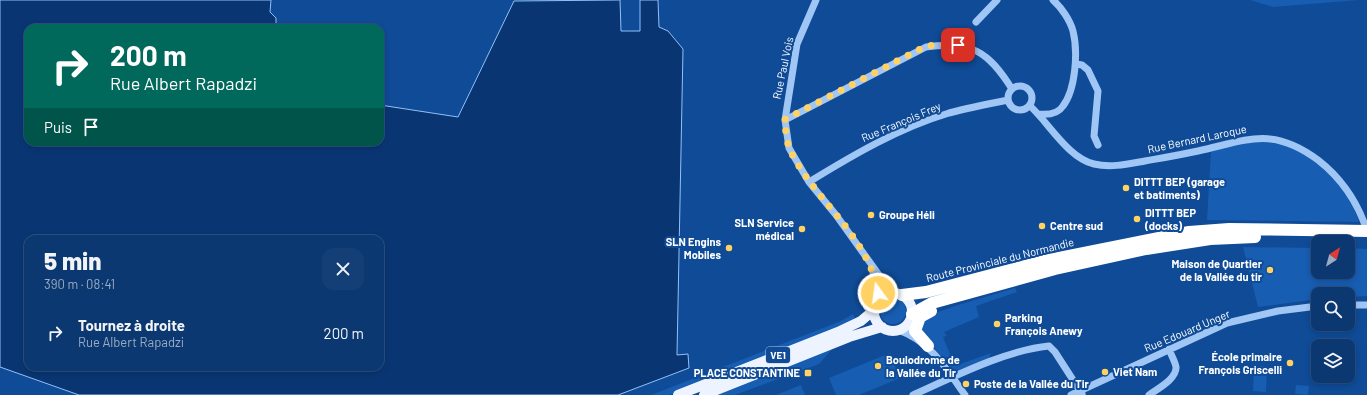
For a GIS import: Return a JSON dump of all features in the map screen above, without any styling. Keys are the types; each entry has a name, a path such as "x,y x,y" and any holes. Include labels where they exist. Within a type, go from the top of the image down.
{"highway":[{"name":"Route Provinciale du Normandie","path":"899,294 926,292 1044,261 1189,232 1228,229 1367,231"},
{"name":"Route Provinciale du Normandie","path":"912,316 932,303 1084,263 1210,238 1367,237"},
{"path":"928,346 915,331 920,317 928,312 1057,273 1084,263"}],"main road":[{"path":"838,332 859,317 870,305 877,286"},
{"path":"886,294 899,294 910,303 912,316 906,325 898,330 889,330 882,327 876,319 876,306 886,294"},
{"name":"VE1","path":"678,395 838,332 861,321 876,306"},
{"name":"VE1","path":"704,395 849,338 882,327"}],"street":[{"name":"Rue Paul Vois","path":"816,0 797,44 784,120 789,148 809,182 884,282 899,294"},
{"path":"976,22 997,0"},
{"path":"1038,114 1049,115 1063,108 1068,99 1076,64 1073,30 1059,6 1053,0"},
{"path":"784,120 926,46 948,44 968,47 982,54 994,64 1012,89"},
{"path":"1076,64 1082,65 1088,70 1098,91 1094,136 1098,145"},
{"path":"1019,86 1027,88 1032,98 1030,106 1023,110 1015,109 1009,104 1008,100 1012,89 1019,86"},
{"name":"Rue François Frey","path":"809,182 845,160 915,126 949,114 1008,100"},
{"name":"Rue Bernard Laroque","path":"1030,106 1074,154 1093,164 1118,166 1198,151 1254,138 1285,141 1309,154 1329,169 1347,190 1361,213 1367,231"},
{"path":"870,263 877,286 876,306"},
{"path":"1355,305 1367,305"},
{"name":"Rue Edouard Unger","path":"1071,395 1081,393 1169,349 1227,323 1278,312 1311,307"},
{"path":"912,316 912,335"},
{"path":"898,330 912,335 928,346 953,377 965,395"},
{"path":"913,395 1000,358 1035,347 1049,346 1055,352 1081,393"},
{"path":"1148,395 1176,372 1176,365 1169,349"}],"shaded area":[{"path":"0,0 271,0 270,12 276,18 276,24 24,24 24,146 384,146 384,106 458,117 514,1 620,0 621,31 640,31 640,0 658,0 659,27 668,31 683,49 677,355 688,354 689,368 618,395 79,395 0,367"},
{"path":"1250,0 1359,0 1273,7"},
{"path":"1258,141 1278,144 1300,152 1322,168 1341,188 1355,211 1359,222 1207,220 1211,151"},
{"path":"1243,247 1311,248 1311,279 1355,279 1355,248 1367,249 1367,296 1355,297 1355,287 1311,287 1311,300 1258,307"},
{"path":"1015,288 1017,292 976,306 979,317 944,332 947,336 943,337 955,366 991,353 989,358 954,372 919,329 927,316"},
{"path":"893,298 902,302 906,311 902,320 893,324 884,320 880,311 884,302"},
{"path":"853,314 855,318 832,331 669,395 651,395 841,321"},
{"path":"832,349 819,364 735,395 714,395"},
{"name":"Boulodrome de la Vallée du Tir","path":"890,353 900,378 859,395 836,395 829,378"},
{"path":"1254,366 1267,366 1266,392 1253,391"},
{"path":"801,385 805,395 776,395"},
{"path":"1296,385 1309,386 1308,395 1295,394"}],"place":[{"name":"DITTT BEP (garage et batiments)","path":"1126,188"},
{"name":"Groupe Héli","path":"871,215"},
{"name":"DITTT BEP (docks)","path":"1137,219"},
{"name":"Centre sud","path":"1042,226"},
{"name":"SLN Service médical","path":"802,229"},
{"name":"SLN Engins Mobiles","path":"729,248"},
{"name":"Maison de Quartier de la Vallée du tir","path":"1270,270"},
{"name":"Parking François Anewy","path":"997,324"},
{"name":"École primaire François Griscelli","path":"1290,363"},
{"name":"Boulodrome de la Vallée du Tir","path":"878,366"},
{"name":"Viet Nam","path":"1105,372"},
{"name":"PLACE CONSTANTINE","path":"808,373"},
{"name":"Poste de la Vallée du Tir","path":"966,384"}],"route":[{"path":"878,293 870,263 836,215 809,182 789,148 784,120 855,85 926,46 948,44 958,45"}]}
